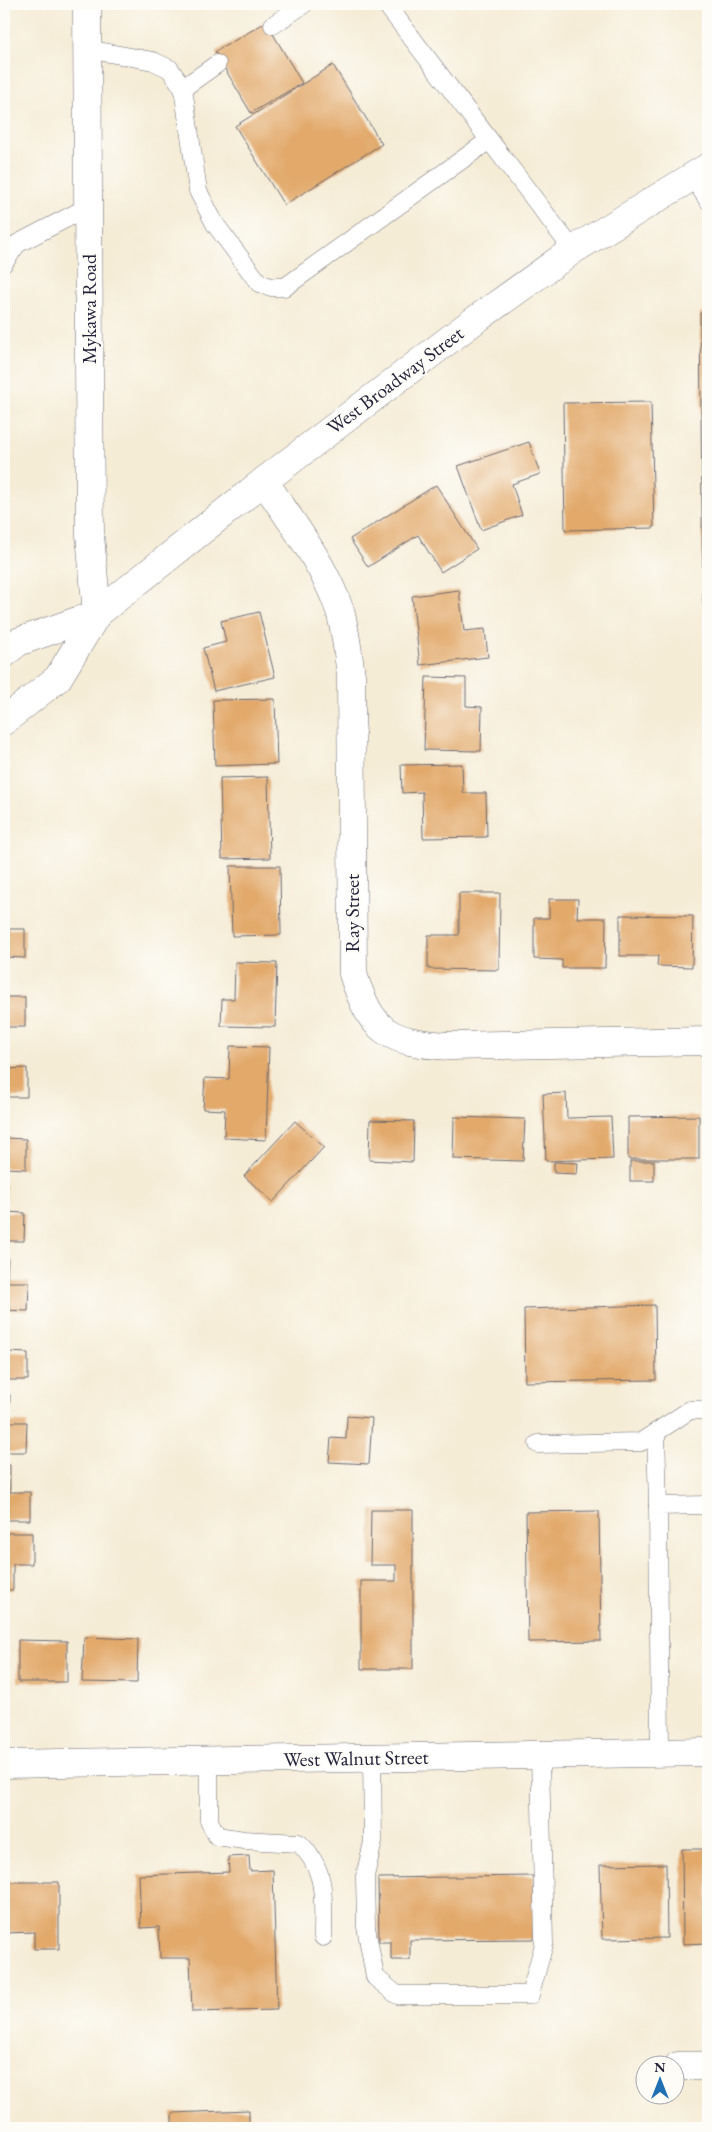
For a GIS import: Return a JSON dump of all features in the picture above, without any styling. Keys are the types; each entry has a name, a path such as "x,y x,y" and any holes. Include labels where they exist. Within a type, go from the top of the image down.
{"street":[{"name":"Mykawa Road","path":"87,4 90,535 97,614"},
{"name":"West Broadway Street","path":"4,654 18,642 97,614 264,481 467,326 573,250 700,172"},
{"name":"Ray Street","path":"264,481 322,569 340,611 346,639 351,676 353,974 368,1014 380,1028 397,1038 420,1044 449,1046 708,1041"},
{"name":"West Broadway Street","path":"4,721 58,678 97,614"},
{"name":"West Walnut Street","path":"4,1764 208,1759 540,1756 708,1752"},
{"path":"684,2066 708,2066"}],"lane":[{"path":"274,25 304,4"},
{"path":"386,4 488,141 573,250"},
{"path":"87,48 153,61 170,69 183,88 198,191 215,224 259,284 271,287 285,286 488,141"},
{"path":"183,88 218,64"},
{"path":"700,172 708,200"},
{"path":"4,263 17,244 88,207"},
{"path":"538,1444 641,1442 690,1410 708,1410"},
{"path":"656,1432 660,1753"},
{"path":"658,1506 708,1505"},
{"path":"372,1758 374,1842 366,1876 366,1927 375,1977 397,1995 530,1995 544,1944 540,1756"},
{"path":"208,1759 208,1821 218,1836 244,1840 299,1843 313,1856 320,1873 323,1936"}],"building":[{"path":"266,22 302,83 251,113 215,52"},
{"path":"333,65 382,144 284,205 235,126"},
{"path":"700,313 708,313 708,605 703,605"},
{"path":"651,402 654,528 565,530 563,403"},
{"path":"529,442 540,474 512,484 522,515 481,530 458,466"},
{"path":"436,485 477,549 441,572 418,535 368,567 350,539"},
{"path":"459,590 464,631 485,629 488,657 420,665 412,596"},
{"path":"259,612 275,677 214,691 203,648 226,642 221,621"},
{"path":"426,677 466,678 466,706 482,707 481,751 424,750"},
{"path":"275,699 277,764 215,766 213,700"},
{"path":"462,764 463,793 486,793 487,837 423,838 422,792 402,793 401,765"},
{"path":"268,777 270,858 222,859 220,778"},
{"path":"230,866 280,866 281,935 232,936"},
{"path":"459,893 500,893 499,970 428,969 428,935 459,935"},
{"path":"549,899 578,899 577,918 606,918 605,968 562,968 562,960 534,959 534,918 549,918"},
{"path":"620,915 693,916 692,967 657,966 658,956 620,956"},
{"path":"4,929 25,929 25,958 4,957"},
{"path":"235,962 277,963 275,1027 221,1026 222,999 234,999"},
{"path":"4,997 25,997 25,1027 4,1027"},
{"path":"230,1046 269,1047 266,1140 224,1138 225,1110 203,1109 205,1078 229,1079"},
{"path":"27,1068 27,1097 4,1097 4,1069"},
{"path":"566,1093 567,1118 611,1117 613,1159 546,1161 543,1094"},
{"path":"699,1116 699,1159 628,1159 628,1117"},
{"path":"454,1117 525,1119 523,1161 453,1159"},
{"path":"370,1120 414,1121 413,1162 369,1160"},
{"path":"295,1121 324,1147 273,1202 244,1176"},
{"path":"4,1138 26,1139 26,1169 4,1168"},
{"path":"630,1161 654,1161 654,1181 630,1181"},
{"path":"554,1162 578,1163 577,1174 554,1173"},
{"path":"4,1185 6,1185 5,1212 25,1213 24,1241 4,1241"},
{"path":"4,1256 8,1256 7,1282 29,1282 28,1311 4,1310"},
{"path":"655,1305 656,1380 525,1382 524,1309"},
{"path":"4,1324 9,1324 8,1352 28,1353 28,1380 4,1380"},
{"path":"4,1395 10,1395 9,1422 27,1422 26,1452 4,1452"},
{"path":"347,1416 372,1418 369,1464 329,1462 331,1438 346,1439"},
{"path":"4,1465 10,1465 10,1492 30,1492 30,1520 4,1520"},
{"path":"371,1510 413,1510 413,1669 361,1669 361,1581 396,1581 396,1565 370,1565"},
{"path":"599,1511 601,1641 528,1642 526,1512"},
{"path":"4,1533 32,1533 32,1564 13,1564 13,1590 4,1590"},
{"path":"84,1637 138,1639 137,1683 82,1682"},
{"path":"18,1640 67,1641 67,1682 18,1682"},
{"path":"682,1849 708,1849 708,1943 683,1944"},
{"path":"249,1856 250,1871 273,1870 277,2010 192,2012 190,1958 160,1958 159,1927 141,1928 139,1875 229,1872 228,1857"},
{"path":"666,1864 667,1938 602,1939 600,1865"},
{"path":"534,1876 535,1939 410,1940 410,1960 391,1960 391,1942 379,1942 378,1878"},
{"path":"4,1882 59,1882 59,1949 34,1949 34,1932 4,1933"},
{"path":"249,2110 249,2128 172,2128 172,2113"}]}
